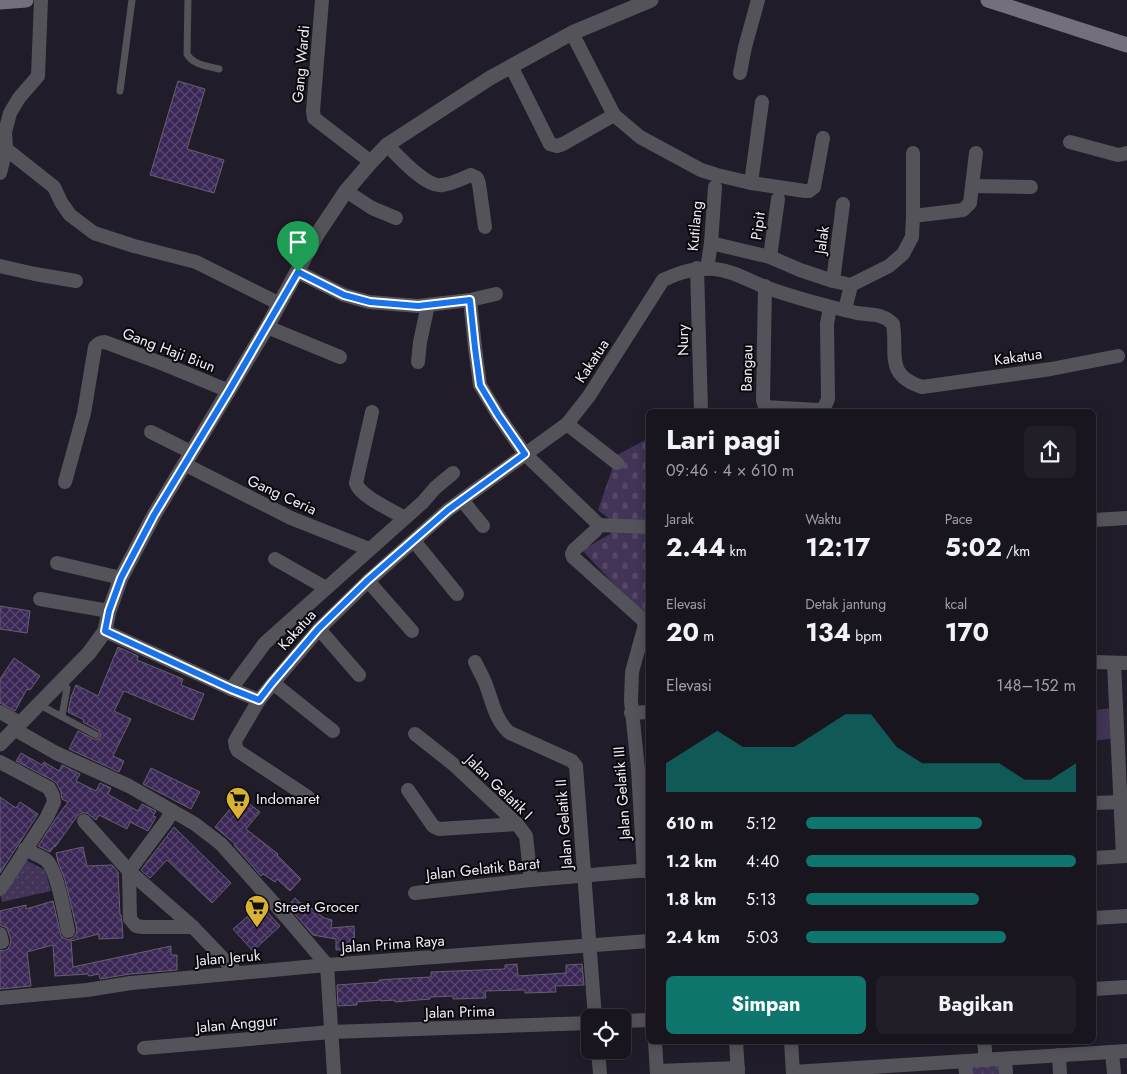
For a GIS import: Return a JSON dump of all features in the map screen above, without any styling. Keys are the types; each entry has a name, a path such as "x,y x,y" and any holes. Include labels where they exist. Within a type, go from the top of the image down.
{"main road":[{"path":"0,2 26,0"},
{"path":"991,0 1127,45"}],"street":[{"path":"0,174 6,149 5,132 10,113 19,98 38,76 42,0"},
{"name":"Gang Wardi","path":"322,0 314,118 371,162"},
{"path":"0,744 89,653 105,631 109,611 121,578 154,515 267,327 318,233 346,191 371,162 387,145 490,78 572,33 651,0"},
{"path":"740,73 758,0"},
{"path":"572,33 614,115 640,137 702,170 751,183 810,191 814,187 823,138"},
{"path":"511,66 550,144 556,146 563,144 614,115"},
{"path":"751,183 762,102"},
{"path":"1070,142 1118,154 1127,152"},
{"path":"387,145 413,171 431,184 441,186 471,176 477,178 484,227"},
{"path":"6,149 54,187 70,215 94,233 134,246 196,262 280,304"},
{"path":"707,259 770,257 833,281 848,297 903,254 912,237 913,153"},
{"path":"913,216 963,210 970,203 976,153"},
{"path":"972,186 1031,187"},
{"name":"Kutilang","path":"707,259 715,187"},
{"path":"346,191 372,208 396,218"},
{"name":"Pipit","path":"770,257 778,199"},
{"name":"Jalak","path":"833,281 843,204"},
{"name":"Kakatua","path":"308,797 238,752 235,741 259,700 318,629 368,580 462,500 567,424 589,396 663,280 707,259 732,272 789,295 830,306 848,297 890,320 894,328 894,360 897,369 904,378 922,387 1051,369 1118,356"},
{"name":"Nury","path":"701,409 707,259"},
{"path":"0,266 76,281"},
{"path":"298,272 344,295 370,302 418,306 470,300 496,294"},
{"name":"Bangau","path":"765,286 763,400 765,407 801,409"},
{"path":"470,300 480,385 525,454 597,525 646,527"},
{"path":"418,362 428,305"},
{"name":"Bangau","path":"824,409 828,399 827,324 830,306"},
{"path":"267,327 340,358"},
{"name":"Gang Haji Biun","path":"65,482 84,413 97,344 105,342 229,391"},
{"path":"372,412 356,482 357,486 366,496 405,518"},
{"path":"567,424 617,463"},
{"name":"Gang Ceria","path":"151,432 188,458 291,518 369,549"},
{"path":"231,689 265,643 453,473"},
{"path":"462,500 483,526"},
{"path":"1096,520 1127,518"},
{"name":"Jalan Gelatik III","path":"597,525 596,530 574,550 573,557 642,619 645,625 632,672 631,713 643,769 646,870"},
{"path":"414,541 456,594"},
{"path":"276,559 326,588"},
{"path":"57,563 121,578"},
{"path":"368,580 412,631"},
{"path":"40,599 109,611"},
{"path":"318,629 358,674"},
{"path":"105,631 259,700"},
{"name":"Jalan Gelatik II","path":"475,662 503,727 510,733 572,761 576,766 594,1009"},
{"path":"1096,662 1120,663 1121,802 1125,856 1096,858"},
{"path":"272,683 333,731"},
{"name":"Jalan Prima Raya","path":"0,712 56,753 129,786 195,824 221,844 288,918 327,965 646,941"},
{"path":"631,713 646,712"},
{"name":"Jalan Gelatik I","path":"415,734 453,764 516,824 526,836 531,880"},
{"path":"0,762 49,788 54,802 47,817 0,889"},
{"path":"408,790 433,826 439,829 516,824"},
{"path":"1096,803 1121,802"},
{"path":"172,811 129,871 130,919 136,926 143,927 193,926"},
{"path":"84,821 129,871 193,926 237,973"},
{"path":"25,849 46,860 51,866 60,894 68,931"},
{"name":"Jalan Gelatik Barat","path":"415,893 646,870"},
{"path":"1096,918 1127,916"},
{"path":"327,965 334,1074"},
{"name":"Jalan Jeruk","path":"0,998 87,990 131,983 327,965"},
{"path":"1096,989 1127,987"},
{"path":"631,1021 646,1020"},
{"name":"Jalan Prima","path":"332,1032 581,1023"},
{"name":"Jalan Anggur","path":"144,1048 332,1032"},
{"path":"655,1044 657,1073 738,1071 736,1044"},
{"path":"791,1044 793,1073 965,1068 986,1060 1005,1058 1127,1051"},
{"path":"984,1044 986,1060"},
{"path":"1112,1052 1114,1074"},
{"path":"1059,1055 1060,1074"},
{"path":"1005,1058 1006,1074"},
{"path":"599,1059 600,1074"}],"lane":[{"path":"120,91 132,0"},
{"path":"188,0 187,54 194,62 219,69"},
{"path":"61,681 67,688 62,716"},
{"path":"38,704 96,735"}],"green space":[{"path":"646,440 646,613 637,609 582,550 610,534 613,522 598,510 617,455"},
{"path":"1112,708 1115,738 1096,741 1096,710"},
{"path":"24,859 45,870 51,891 2,902 0,894"},
{"path":"1002,1063 1003,1074 969,1074 969,1065"}],"building":[{"path":"178,81 205,89 187,149 224,160 214,193 150,175"},
{"path":"0,606 30,611 27,633 0,629"},
{"path":"118,647 138,656 137,660 183,679 181,685 204,694 193,720 124,691 114,711 131,719 113,756 124,761 119,772 69,749 78,731 96,740 101,735 99,731 83,722 84,720 68,712 76,685 98,696"},
{"path":"14,658 40,676 30,690 27,689 15,711 0,703 0,679"},
{"path":"21,753 42,765 44,762 59,771 62,765 80,774 76,781 96,791 100,783 111,788 109,795 138,811 142,804 156,811 153,816 156,817 148,831 130,822 127,829 99,815 96,820 87,813 82,813 78,815 50,852 38,846 68,802 62,799 61,792 54,781 16,761"},
{"path":"151,768 200,792 191,809 143,784"},
{"path":"0,797 16,808 20,802 38,814 0,873"},
{"path":"240,797 260,812 246,829 278,854 301,879 290,891 277,879 275,882 263,874 261,876 235,844 215,827"},
{"path":"174,827 231,883 212,903 167,860 150,878 141,870"},
{"path":"83,847 87,866 112,865 118,872 123,938 99,939 99,934 71,941 73,967 171,946 171,955 177,955 177,970 100,979 99,974 89,976 88,974 55,976 53,945 27,952 31,986 0,989 0,950 8,949 11,940 7,928 0,925 0,911 26,905 26,909 53,901 61,936 69,940 73,938 77,930 65,880 56,853"},
{"path":"295,898 308,910 310,907 324,918 332,920 331,928 354,926 355,949 336,950 336,939 313,935 288,906"},
{"name":"Street Grocer","path":"261,905 280,926 253,951 233,929"},
{"path":"517,964 518,976 566,973 566,965 582,964 584,985 555,986 556,992 525,993 525,990 485,991 486,998 453,999 453,996 430,997 430,999 395,1002 395,1000 381,1000 357,1002 357,1005 338,1006 337,985 431,977 431,972 505,969 505,965"}],"place":[{"name":"Indomaret","path":"238,820"},
{"name":"Street Grocer","path":"257,928"}],"route":[{"path":"298,272 344,295 370,302 418,306 470,300 480,385 525,454 448,510 368,580 318,629 259,700 105,631 109,611 121,578 154,515 298,272"}]}
